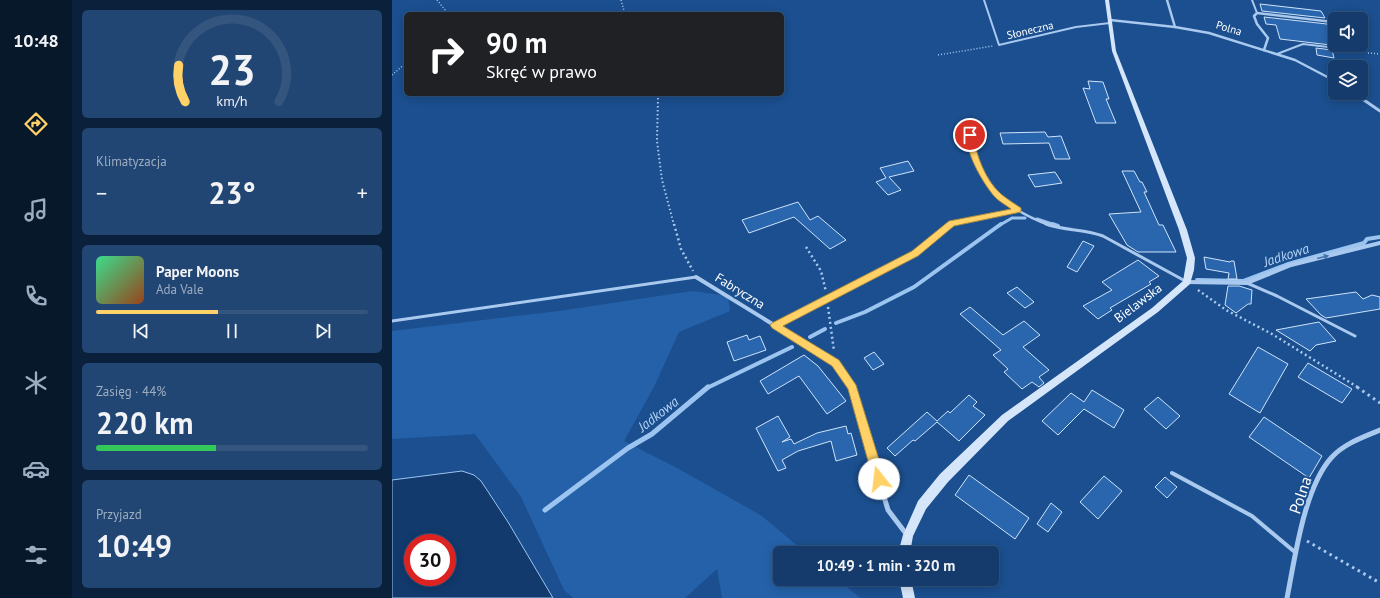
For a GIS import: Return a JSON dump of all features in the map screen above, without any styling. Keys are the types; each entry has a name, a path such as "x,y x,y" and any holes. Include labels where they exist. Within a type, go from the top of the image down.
{"street":[{"path":"1107,0 1114,51 1191,258 1187,282 1247,283 1291,265 1380,242"},
{"path":"1167,0 1175,27"},
{"path":"1264,50 1268,38 1257,24 1254,16 1257,13 1328,21"},
{"name":"Polna","path":"1110,22 1175,27 1209,33 1277,54 1316,70 1328,77"},
{"path":"1364,100 1380,111"},
{"name":"Fabryczna","path":"696,277 836,363 852,388 888,510 908,535"},
{"name":"Bielawska","path":"906,546 908,535 922,505 944,478 1005,418 1155,310 1187,282"},
{"name":"Polna","path":"1286,598 1300,537 1317,478 1332,457 1348,444 1380,430"},
{"path":"906,586 909,598"}],"lane":[{"name":"Słoneczna","path":"984,0 999,45 1076,27 1110,22"},
{"path":"1252,0 1257,13"},
{"path":"1277,54 1303,44 1328,47"},
{"path":"970,135 972,150 979,167 989,184 997,195 1018,210 1041,222 1058,228 1097,234 1119,244 1187,282"},
{"path":"775,325 915,254 951,223 1018,210"},
{"path":"392,321 696,277"},
{"path":"1247,283 1277,296 1355,336"},
{"path":"1172,473 1252,516 1296,553"}],"path":[{"path":"437,0 446,12"},
{"path":"622,0 625,12"},
{"path":"938,55 999,45"},
{"path":"1368,52 1380,54"},
{"path":"392,75 404,64"},
{"path":"658,96 656,141 662,180 681,249 696,277"},
{"path":"1187,282 1226,310 1272,334 1376,399 1380,403"},
{"path":"1300,537 1380,583"}],"shaded area":[{"path":"692,291 728,296 730,311 679,332 654,387 624,441 679,469 762,516 798,546 773,546 773,586 845,586 860,598 722,598 717,569 685,598 573,598 564,590 521,497 475,434 392,439 392,331 559,311"},
{"path":"462,471 474,475 481,481 508,522 553,598 392,598 392,480"}],"building":[{"path":"1260,4 1321,11 1325,18 1262,11"},
{"path":"1264,17 1327,24 1328,45 1280,39 1276,25 1266,24"},
{"path":"1316,48 1328,50 1328,52 1332,52 1334,58 1317,55"},
{"path":"1088,81 1103,82 1109,99 1106,99 1116,123 1096,123 1083,88 1090,89"},
{"path":"1045,132 1048,137 1061,136 1070,159 1055,159 1049,143 1003,144 1000,133"},
{"path":"908,161 914,171 889,177 901,190 888,195 876,182 886,178 880,168"},
{"path":"1122,171 1134,171 1140,182 1142,182 1147,192 1144,192 1159,225 1163,225 1176,252 1138,252 1127,245 1109,214 1141,212"},
{"path":"1055,172 1062,183 1035,187 1028,175"},
{"path":"798,202 810,220 818,216 846,240 830,249 794,217 749,233 742,220"},
{"path":"1083,241 1094,246 1077,272 1067,267"},
{"path":"1204,257 1230,262 1234,261 1237,279 1228,279 1229,273 1206,269"},
{"path":"1138,260 1159,276 1149,282 1151,284 1110,308 1112,310 1098,319 1083,306 1112,290 1102,282"},
{"path":"1228,286 1239,286 1252,290 1251,304 1248,304 1236,313 1225,305"},
{"path":"1017,287 1034,302 1025,308 1007,293"},
{"path":"1356,292 1363,299 1372,295 1380,297 1380,309 1326,318 1321,315 1306,299"},
{"path":"970,307 1003,335 1024,321 1040,335 1023,347 1049,370 1039,377 1044,383 1039,387 1032,382 1022,389 1004,372 1008,369 993,355 1001,350 960,314"},
{"path":"1319,322 1336,341 1316,345 1310,351 1276,330"},
{"path":"747,335 749,340 760,336 766,350 734,361 727,342"},
{"path":"1258,347 1288,364 1260,413 1229,394"},
{"path":"874,352 884,364 873,370 864,358"},
{"path":"804,355 818,366 846,401 827,414 799,376 768,394 760,381"},
{"path":"1308,363 1352,389 1342,403 1298,377"},
{"path":"1092,390 1124,410 1114,428 1084,409 1058,435 1042,421 1071,393 1084,402"},
{"path":"969,395 977,402 973,406 985,415 959,441 937,422 895,456 887,448 927,412 937,421 948,411 950,413"},
{"path":"1158,397 1180,416 1166,429 1144,409"},
{"path":"778,416 790,437 782,442 791,439 794,444 817,433 846,426 848,434 851,433 857,455 836,461 831,441 798,451 782,460 786,468 778,471 756,428"},
{"path":"1264,417 1322,456 1309,478 1249,437"},
{"path":"969,475 1029,518 1015,539 955,495"},
{"path":"1104,476 1122,491 1098,519 1080,502"},
{"path":"1165,477 1177,487 1167,498 1155,487"},
{"path":"1051,503 1062,512 1048,532 1037,524"}],"waterway":[{"name":"Jadkowa","path":"1000,225 1012,218 1025,218"},
{"name":"Jadkowa","path":"1037,219 1058,226"},
{"name":"Jadkowa","path":"836,323 865,312 914,287 1001,224"},
{"name":"Jadkowa","path":"1197,280 1243,281 1288,264 1364,243 1367,239 1380,237"},
{"name":"Jadkowa","path":"810,337 825,329"},
{"name":"Jadkowa","path":"707,388 792,347"},
{"name":"Jadkowa","path":"545,510 628,448 652,434 708,387"}],"route":[{"path":"879,479 852,388 836,363 775,325 915,254 951,223 1018,210 997,195 989,184 979,167 972,150 970,135"}]}
